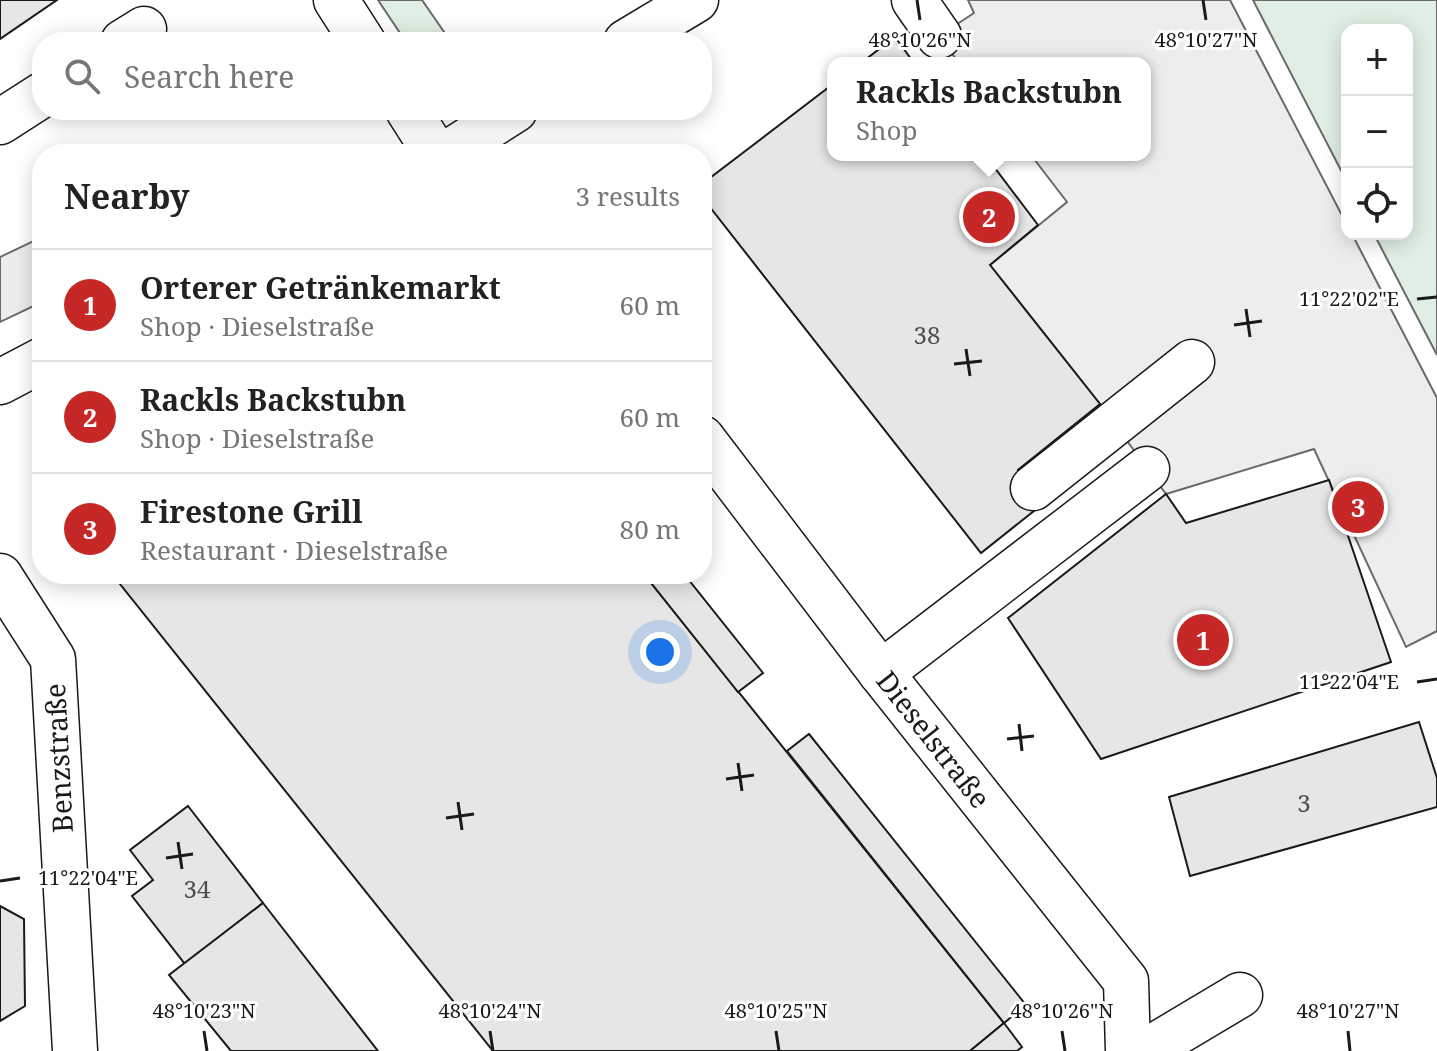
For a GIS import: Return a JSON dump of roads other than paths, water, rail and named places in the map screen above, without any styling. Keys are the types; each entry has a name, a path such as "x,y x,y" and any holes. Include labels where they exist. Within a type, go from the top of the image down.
{"street":[{"path":"336,0 357,32"},
{"path":"643,32 696,0"},
{"path":"914,0 939,36"},
{"path":"0,122 32,101"},
{"path":"414,120 430,144"},
{"path":"474,144 503,120"},
{"path":"1033,488 1192,362"},
{"path":"0,382 32,365"},
{"name":"Dieselstraße","path":"712,451 881,673 1126,981 1128,1051"},
{"path":"881,673 1147,469"},
{"name":"Benzstraße","path":"0,576 53,659 75,1051"},
{"path":"1146,1051 1240,995"}],"place":[{"name":"Rackls Backstubn","path":"989,217"},
{"name":"Firestone Grill","path":"1358,507"},
{"name":"Orterer Getränkemarkt","path":"1203,640"}]}
